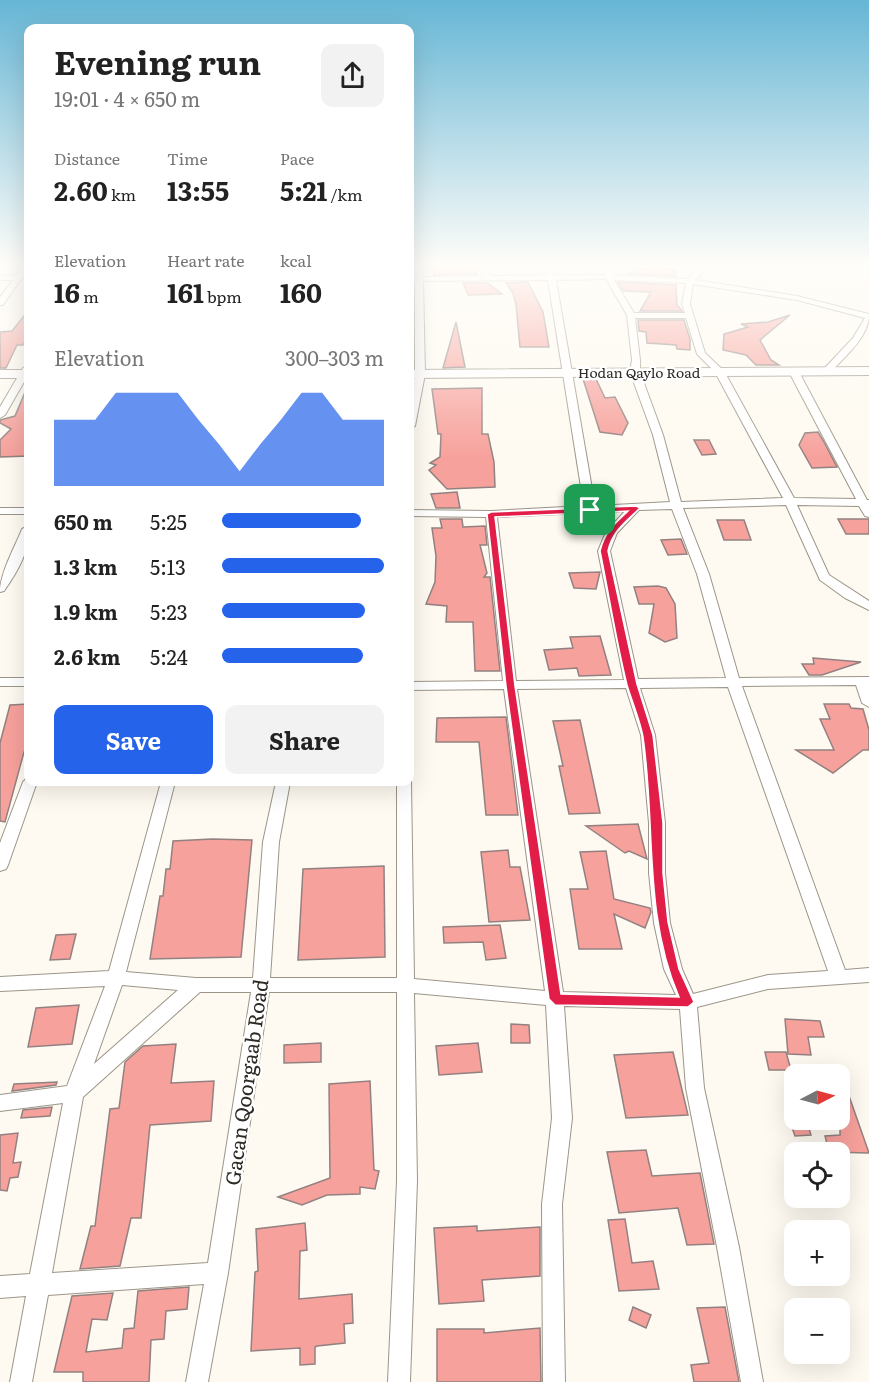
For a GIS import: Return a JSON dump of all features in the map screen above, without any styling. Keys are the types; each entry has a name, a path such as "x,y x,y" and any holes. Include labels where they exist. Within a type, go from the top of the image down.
{"street":[{"path":"415,328 415,374"},
{"path":"561,328 590,510"},
{"path":"632,328 635,372 658,435 677,506 703,574 733,681 838,975"},
{"path":"694,328 701,354 719,371 790,501 824,577 869,606"},
{"path":"826,372 856,339 862,328"},
{"name":"Hodan Qaylo Road","path":"415,374 869,371"},
{"path":"0,374 24,372"},
{"path":"794,372 869,514"},
{"path":"0,415 24,377"},
{"path":"414,513 491,514 790,501 865,503"},
{"path":"636,508 615,527 606,540 604,551 632,684 648,735 653,771 662,922 673,969 688,1002 695,1089 728,1247 752,1382"},
{"path":"0,511 24,511"},
{"path":"491,514 510,686 555,999 562,1118 552,1204 554,1382"},
{"path":"0,588 12,570 24,539"},
{"path":"414,686 865,681 869,703"},
{"path":"0,682 24,682"},
{"path":"0,865 29,786"},
{"path":"21,1382 74,1093 116,978 167,786"},
{"name":"Gacan Qoorgaab Road","path":"197,1382 217,1273 261,984 271,842 282,786"},
{"path":"399,1382 407,1181 404,786"},
{"path":"0,984 116,978 196,985 405,985 555,999 688,1002 768,982 838,975 869,975"},
{"path":"0,1102 74,1093 196,985"},
{"path":"0,1287 217,1273"}],"building":[{"path":"14,328 24,328 24,344 17,345 6,368 0,368 0,332 12,331"},
{"path":"454,328 457,328 465,367 443,368"},
{"path":"518,328 546,328 549,347 520,347"},
{"path":"639,328 687,328 690,350 677,349 676,345 647,343 646,332 639,331"},
{"path":"743,328 774,328 760,340 771,360 779,365 756,365 746,355 723,350 724,334"},
{"path":"583,379 596,379 605,398 615,397 628,423 622,435 600,432"},
{"path":"482,388 482,434 488,434 494,462 495,487 447,489 429,470 436,465 430,463 440,457 441,434 438,434 432,389"},
{"path":"24,395 24,456 0,457 0,440 11,429 0,423 0,420 15,416"},
{"path":"818,432 837,467 812,468 799,445 805,433"},
{"path":"694,440 709,440 716,454 702,455"},
{"path":"457,492 460,508 436,508 431,494"},
{"path":"440,519 462,519 463,527 485,526 487,545 480,545 487,573 484,577 490,577 500,671 475,671 473,622 446,622 447,606 426,604 435,582 436,556 432,528 442,528"},
{"path":"838,519 869,519 869,534 846,534"},
{"path":"717,520 744,520 751,540 724,540"},
{"path":"681,539 687,554 668,555 661,540"},
{"path":"600,572 596,589 574,588 569,573"},
{"path":"634,587 666,588 675,604 677,638 665,642 649,633 654,604 639,604"},
{"path":"600,636 611,675 579,676 577,668 549,670 544,650 573,648 570,637"},
{"path":"813,658 861,662 822,675 809,675 802,664 814,664"},
{"path":"24,704 24,752 5,822 0,821 0,743 10,705"},
{"path":"824,704 849,704 851,708 863,709 869,730 869,750 863,750 833,773 796,750 834,750 820,719 830,719"},
{"path":"506,717 518,815 486,815 479,742 436,742 437,718"},
{"path":"580,720 600,813 569,814 559,766 563,766 553,721"},
{"path":"638,824 647,859 629,851 625,853 586,826"},
{"path":"252,840 241,957 150,959 166,869 170,869 173,841"},
{"path":"508,850 510,867 520,867 530,920 489,922 481,852"},
{"path":"606,851 614,899 650,908 651,912 645,928 614,914 622,949 579,949 570,889 588,889 580,852"},
{"path":"384,866 385,957 298,960 303,869"},
{"path":"500,925 506,958 486,960 483,942 444,943 443,927"},
{"path":"76,934 70,959 50,960 56,935"},
{"path":"79,1005 72,1044 28,1047 36,1008"},
{"path":"785,1019 820,1021 824,1037 808,1037 811,1055 788,1054"},
{"path":"511,1024 529,1025 530,1043 511,1043"},
{"path":"321,1043 321,1062 284,1063 284,1045"},
{"path":"478,1043 482,1072 439,1075 436,1046"},
{"path":"176,1044 171,1083 214,1081 211,1121 150,1125 141,1218 131,1218 120,1266 80,1269 91,1226 95,1226 110,1109 119,1108 125,1062 143,1046"},
{"path":"673,1052 688,1115 626,1118 614,1055"},
{"path":"765,1052 786,1052 789,1064 784,1064 784,1070 769,1070"},
{"path":"370,1081 374,1170 379,1171 375,1189 360,1187 360,1194 327,1195 302,1205 278,1197 330,1178 329,1084"},
{"path":"57,1082 56,1085 12,1091 14,1084"},
{"path":"850,1099 869,1153 850,1153 850,1142 826,1142 825,1136 840,1135 840,1130 850,1130"},
{"path":"52,1107 50,1116 21,1118 23,1110"},
{"path":"793,1130 809,1130 811,1135 795,1136"},
{"path":"18,1133 13,1163 21,1162 18,1177 10,1178 7,1191 0,1190 0,1135"},
{"path":"646,1150 652,1176 700,1173 714,1244 687,1245 678,1208 619,1213 607,1152"},
{"path":"625,1219 632,1263 653,1261 659,1289 619,1291 608,1220"},
{"path":"305,1223 307,1250 300,1251 299,1299 352,1294 353,1323 344,1324 345,1343 317,1346 315,1347 315,1364 300,1365 300,1348 251,1351 255,1272 258,1271 256,1229"},
{"path":"477,1226 477,1231 540,1227 540,1276 482,1280 484,1301 439,1304 434,1228"},
{"path":"189,1287 187,1309 166,1311 164,1339 151,1340 149,1382 83,1382 83,1372 54,1372 72,1296 113,1293 107,1320 92,1319 86,1352 122,1348 124,1329 134,1328 138,1291"},
{"path":"633,1307 651,1315 646,1328 629,1320"},
{"path":"725,1307 739,1382 694,1382 691,1365 709,1363 697,1308"},
{"path":"540,1328 541,1382 437,1382 437,1329 484,1329 484,1333"}],"route":[{"path":"636,508 615,527 606,540 604,551 632,684 648,735 657,823 657,873 662,922 673,969 688,1002 555,999 510,686 491,514 590,510 636,508"}]}
